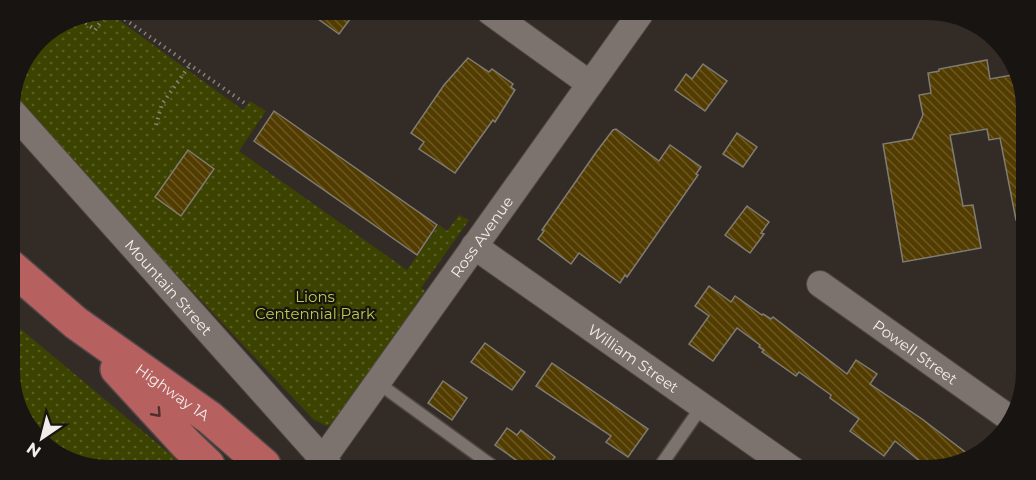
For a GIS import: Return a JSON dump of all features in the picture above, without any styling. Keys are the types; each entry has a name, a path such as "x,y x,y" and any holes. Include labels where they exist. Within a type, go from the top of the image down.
{"main road":[{"name":"Highway 1A","path":"20,275 76,323 210,418 258,460"},
{"name":"Highway 1A","path":"76,323 203,460"}],"street":[{"path":"501,20 590,84"},
{"name":"Ross Avenue","path":"327,460 474,246 636,20"},
{"name":"Mountain Street","path":"20,120 324,460"},
{"name":"William Street","path":"474,246 779,460"},
{"name":"Powell Street","path":"820,284 1005,415"}],"lane":[{"path":"378,383 484,460"},
{"path":"665,460 702,406"}],"path":[{"path":"85,22 95,30 102,20"},
{"path":"126,20 246,104"},
{"path":"156,125 162,104 190,65"}],"green space":[{"name":"Lions Centennial Park","path":"119,20 243,110 250,101 266,111 239,151 407,270 439,225 447,231 459,215 469,220 421,288 425,291 332,424 326,426 313,419 91,184 20,102 29,69 38,54 50,41 79,24 90,21"},
{"path":"20,328 177,460 90,459 64,449 45,435 26,406 20,384"}],"building":[{"path":"320,20 349,20 339,34"},
{"path":"468,58 489,72 492,69 513,84 511,87 515,90 495,122 493,120 455,173 419,149 424,142 411,133 444,85"},
{"path":"987,60 990,79 1010,75 1016,96 1016,220 1000,138 989,140 987,129 950,135 963,206 973,205 981,248 903,262 883,144 912,139 923,115 919,95 931,93 928,73 939,71 939,69"},
{"path":"703,64 727,81 705,111 675,90 686,74 692,79"},
{"path":"274,111 437,225 417,255 254,141"},
{"path":"616,129 659,161 670,145 701,167 696,174 698,175 627,277 625,275 620,283 579,253 571,264 538,239 597,151"},
{"path":"737,133 757,147 743,167 723,154"},
{"path":"188,150 214,169 181,216 155,197"},
{"path":"747,206 769,222 761,233 764,234 750,253 725,235"},
{"path":"709,286 731,302 735,296 762,315 771,319 773,317 847,374 856,360 877,374 870,384 965,452 946,459 918,460 895,441 884,456 850,431 859,419 799,372 796,376 762,352 764,350 759,347 760,345 737,328 713,361 689,344 709,316 695,306"},
{"path":"485,343 525,372 512,390 471,362"},
{"path":"552,363 648,429 628,457 606,442 611,436 536,386"},
{"path":"443,381 467,398 452,420 428,403"},
{"path":"507,428 517,435 521,430 555,457 553,460 516,460 495,445"}]}
